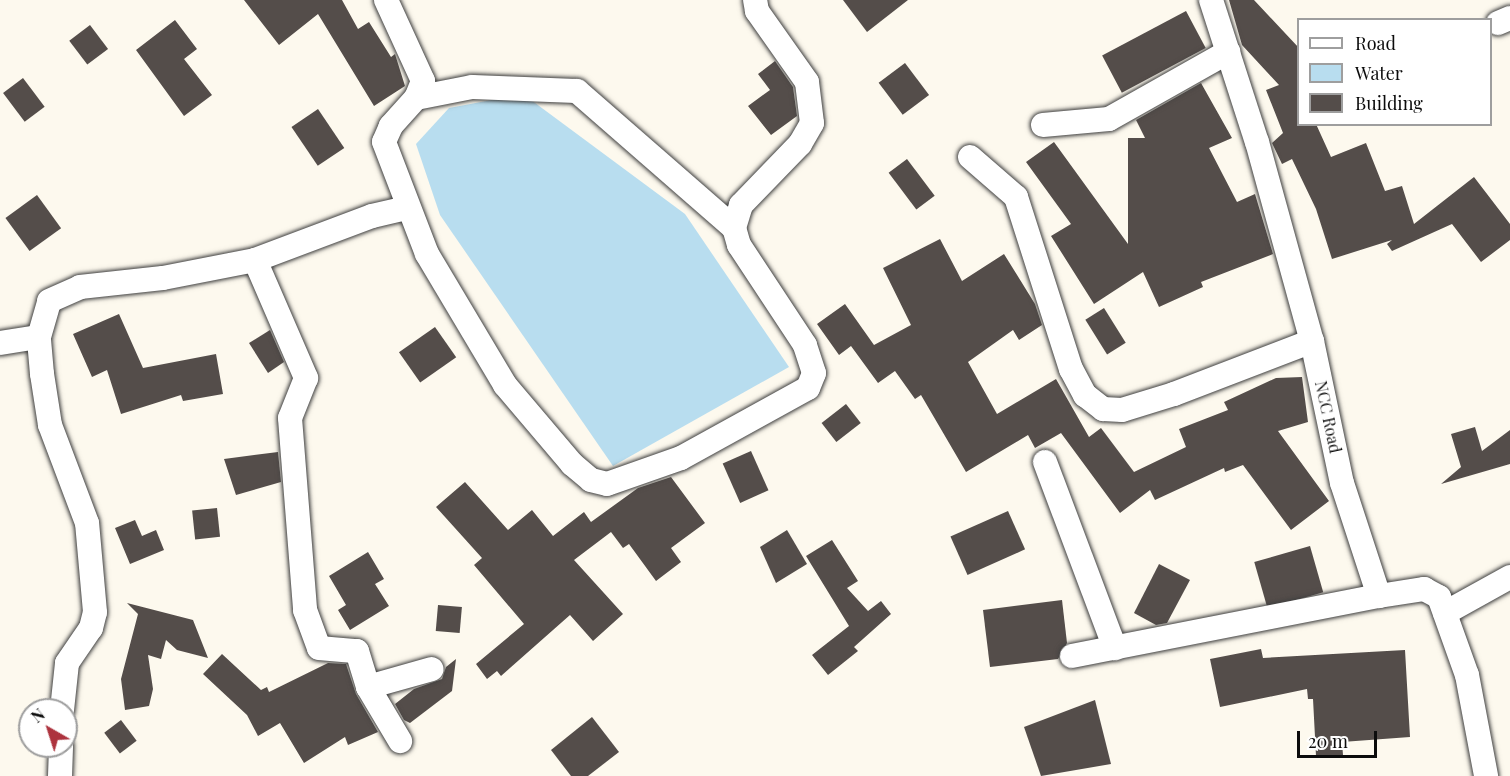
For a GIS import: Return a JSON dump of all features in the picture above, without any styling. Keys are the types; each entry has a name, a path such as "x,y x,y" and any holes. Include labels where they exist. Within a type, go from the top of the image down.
{"street":[{"path":"386,0 423,81 416,98 391,126 384,142 407,208 427,254 505,385 572,464 591,480 607,484 681,459 808,388 814,373 806,345 739,245 734,228 577,91 472,87 416,98"},
{"path":"734,228 741,205 800,144 812,123 807,82 757,11 755,0"},
{"name":"NCC Road","path":"1211,0 1312,341 1342,483 1379,596"},
{"path":"1043,124 1109,119 1228,52"},
{"path":"970,157 1016,197 1071,369 1085,394 1103,409 1122,410 1174,394 1312,341"},
{"path":"64,698 67,663 91,628 95,612 94,568 87,523 50,424 39,336 44,312 63,292 255,261 372,216 407,208"},
{"path":"255,261 306,378 290,418 305,609 319,648 357,651 368,687 400,741"},
{"path":"0,343 39,336"},
{"path":"1045,462 1115,648"},
{"path":"1445,613 1510,577"},
{"path":"1072,656 1379,596 1424,590 1439,597 1467,675 1486,776"},
{"path":"368,687 432,669"},
{"path":"60,776 61,758"}],"water":[{"path":"523,94 685,214 789,367 613,466 440,215 416,144 449,108"}],"building":[{"path":"244,0 342,0 358,29 369,22 391,57 395,54 405,86 374,106 318,14 279,45"},
{"path":"843,0 908,0 867,32"},
{"path":"1229,0 1254,0 1297,46 1297,126 1317,126 1331,157 1366,143 1385,191 1402,186 1414,224 1474,177 1510,224 1510,240 1481,262 1452,224 1392,251 1387,244 1392,240 1332,259 1316,209 1292,159 1282,164 1272,143 1283,133 1266,90 1279,85 1242,45"},
{"path":"1186,11 1206,48 1122,93 1102,56"},
{"path":"175,20 197,49 184,59 212,95 184,116 136,50"},
{"path":"90,25 108,49 87,65 69,41"},
{"path":"775,61 793,87 797,116 771,135 748,106 770,90 758,74"},
{"path":"905,63 929,95 903,115 879,83"},
{"path":"23,78 45,107 25,122 3,93"},
{"path":"1201,83 1232,138 1209,148 1237,202 1255,194 1273,254 1201,282 1203,287 1159,307 1143,272 1094,304 1051,236 1071,224 1026,162 1054,142 1128,244 1128,138 1145,138 1136,120"},
{"path":"318,109 344,148 318,166 291,127"},
{"path":"907,159 935,196 916,210 889,173"},
{"path":"37,195 61,228 30,251 5,218"},
{"path":"940,239 962,281 1004,254 1035,304 1042,325 1019,340 1013,330 968,362 997,414 1056,379 1089,437 1101,428 1134,472 1186,447 1179,429 1228,410 1224,402 1276,378 1302,377 1308,422 1278,431 1329,501 1291,530 1243,465 1225,472 1224,468 1155,500 1150,490 1120,513 1061,433 1035,448 1028,435 966,472 921,395 915,399 895,371 878,383 851,346 839,355 817,324 845,304 874,345 911,325 883,268"},
{"path":"1104,308 1126,343 1107,354 1085,320"},
{"path":"119,314 143,368 216,354 223,394 183,401 181,395 121,414 107,370 92,377 73,334"},
{"path":"435,327 456,357 420,383 399,352"},
{"path":"270,330 284,362 268,373 249,343"},
{"path":"846,404 861,423 836,442 822,423"},
{"path":"1475,427 1482,451 1510,430 1510,464 1441,484 1461,467 1451,434"},
{"path":"751,451 768,490 740,503 723,464"},
{"path":"278,452 281,482 236,495 224,459"},
{"path":"671,477 705,523 671,548 681,562 656,581 629,544 623,548 611,532 574,560 623,614 593,641 570,615 501,676 497,671 487,679 476,664 524,624 474,565 482,558 436,507 465,482 508,530 532,510 553,536 584,512 591,522 638,488"},
{"path":"217,508 220,537 195,539 192,511"},
{"path":"1008,511 1025,549 968,575 950,537"},
{"path":"135,520 142,536 156,530 164,550 130,564 115,528"},
{"path":"787,530 807,564 776,583 760,547"},
{"path":"832,540 858,581 847,588 868,611 881,601 891,614 854,647 858,651 828,675 812,655 849,626 806,556"},
{"path":"1310,546 1323,592 1267,608 1254,562"},
{"path":"368,552 384,579 375,584 389,606 350,630 338,610 346,605 329,576"},
{"path":"1159,564 1190,580 1167,623 1156,625 1134,613"},
{"path":"1062,600 1067,643 1058,659 990,667 983,610"},
{"path":"127,603 193,620 208,658 177,650 166,640 161,659 148,655 153,689 149,706 125,710 121,679 138,614"},
{"path":"438,605 462,607 460,633 436,631"},
{"path":"1261,649 1263,658 1405,650 1410,737 1342,742 1343,755 1316,756 1313,699 1308,699 1307,689 1220,707 1210,659"},
{"path":"222,654 261,690 267,687 269,692 328,663 346,664 356,694 378,732 348,745 345,737 304,763 280,723 258,736 247,715 203,674"},
{"path":"456,659 452,691 410,723 404,720 395,704 414,689 442,679 446,667"},
{"path":"1095,700 1111,764 1041,776 1024,727"},
{"path":"592,717 619,752 588,776 571,776 551,750"},
{"path":"121,720 137,741 120,753 104,733"}]}
